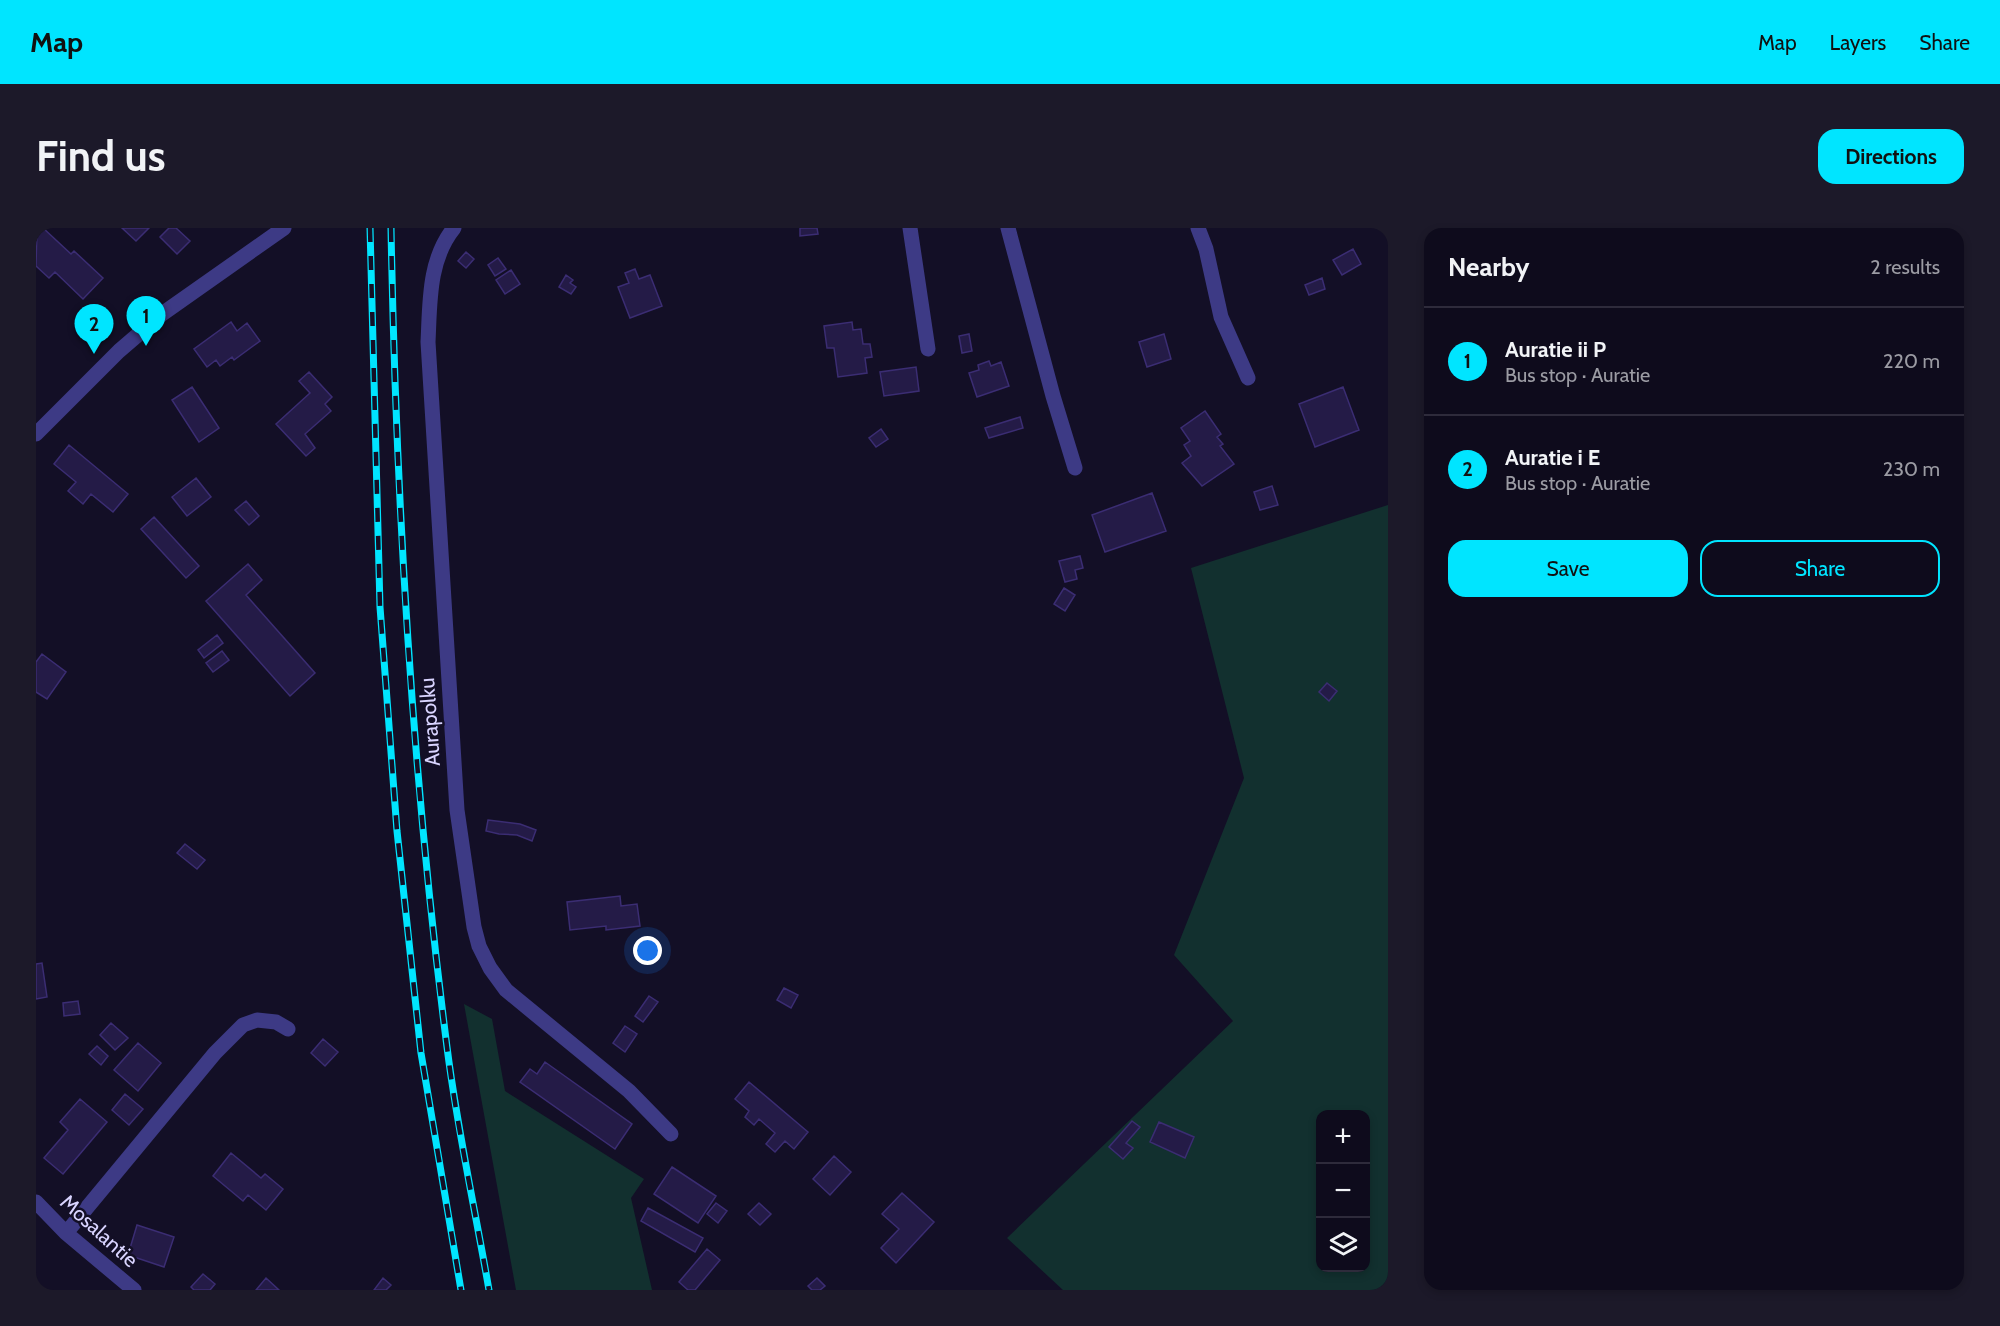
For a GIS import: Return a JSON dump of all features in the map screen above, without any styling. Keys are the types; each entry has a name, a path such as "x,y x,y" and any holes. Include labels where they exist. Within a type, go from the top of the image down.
{"street":[{"path":"36,434 119,351 162,314 284,228"},
{"name":"Aurapolku","path":"454,228 438,254 433,276 429,366 457,810 474,927 490,968 506,990 629,1091 671,1134"},
{"path":"910,228 928,349"},
{"path":"1008,228 1038,333 1053,396 1075,468"},
{"path":"1198,228 1206,249 1221,317 1248,378"},
{"path":"66,1233 215,1053 243,1025 257,1020 276,1022 288,1029"},
{"name":"Mosalantie","path":"36,1202 66,1233 134,1290"}],"green space":[{"path":"1388,505 1388,1290 1063,1290 1007,1238 1233,1021 1174,955 1244,778 1191,568"},
{"path":"464,1004 492,1019 505,1091 644,1179 631,1198 652,1290 516,1290"}],"building":[{"path":"37,228 43,228 71,254 74,251 103,278 83,299 55,272 49,278 36,266"},
{"path":"122,228 149,228 136,241"},
{"path":"169,228 176,228 190,241 177,254 160,237"},
{"path":"800,228 817,228 818,234 800,236"},
{"path":"1353,249 1361,264 1342,275 1333,260"},
{"path":"466,252 474,259 466,268 458,261"},
{"path":"498,258 506,269 495,276 488,265"},
{"path":"635,269 639,279 650,275 662,306 630,318 618,287 629,283 625,273"},
{"path":"511,270 520,284 505,294 496,280"},
{"path":"566,275 573,280 570,283 576,287 571,294 559,287"},
{"path":"1322,278 1325,289 1309,295 1305,285"},
{"path":"231,322 237,331 247,323 260,341 234,360 232,357 220,366 216,360 207,367 194,349"},
{"path":"852,322 853,330 861,329 863,344 870,344 872,357 865,358 867,373 838,377 834,348 827,348 824,326"},
{"path":"969,334 972,351 962,353 959,336"},
{"path":"1164,334 1171,359 1147,367 1139,342"},
{"path":"989,361 991,366 1001,362 1009,386 977,397 969,373 979,370 978,365"},
{"path":"916,367 919,391 884,396 880,372"},
{"path":"309,372 332,397 325,404 331,411 305,434 315,448 306,456 276,424 310,393 299,381"},
{"path":"192,387 219,428 199,442 172,400"},
{"path":"1343,387 1359,430 1315,447 1299,404"},
{"path":"1205,411 1221,434 1217,437 1223,444 1220,446 1234,464 1202,486 1182,463 1191,456 1184,445 1190,441 1181,428"},
{"path":"1020,417 1023,428 989,438 985,428"},
{"path":"881,429 888,439 876,447 869,438"},
{"path":"69,445 128,494 113,512 91,494 83,504 68,491 76,482 54,464"},
{"path":"196,478 211,497 187,516 172,497"},
{"path":"1272,486 1278,505 1260,510 1254,492"},
{"path":"1152,493 1166,531 1105,552 1092,515"},
{"path":"246,501 259,516 249,525 235,510"},
{"path":"154,517 199,566 186,578 141,529"},
{"path":"1080,556 1083,568 1075,570 1077,579 1065,582 1059,561"},
{"path":"248,564 262,580 246,595 315,673 290,696 206,601"},
{"path":"1064,588 1075,595 1065,611 1054,604"},
{"path":"217,635 223,643 204,658 198,650"},
{"path":"222,651 229,660 213,672 206,663"},
{"path":"42,654 66,672 47,699 36,692 36,662"},
{"path":"1327,683 1337,691 1329,701 1319,692"},
{"path":"488,820 520,824 536,830 532,841 517,835 486,831"},
{"path":"185,844 205,860 197,869 177,853"},
{"path":"620,896 621,906 637,904 640,926 606,930 606,926 570,930 567,902"},
{"path":"42,963 47,997 36,999 36,964"},
{"path":"784,988 798,995 791,1008 777,1000"},
{"path":"649,996 658,1002 643,1022 635,1016"},
{"path":"78,1001 80,1014 64,1016 63,1003"},
{"path":"111,1023 128,1038 115,1050 100,1035"},
{"path":"625,1026 637,1034 625,1052 613,1043"},
{"path":"323,1039 338,1052 325,1066 311,1053"},
{"path":"138,1043 161,1063 138,1091 114,1070"},
{"path":"97,1046 108,1056 101,1065 89,1054"},
{"path":"545,1062 632,1124 615,1149 520,1082 530,1069 537,1074"},
{"path":"749,1082 808,1132 794,1149 785,1141 775,1152 766,1144 775,1133 759,1119 754,1125 745,1117 749,1111 735,1099"},
{"path":"125,1094 143,1109 129,1125 112,1110"},
{"path":"80,1099 107,1122 63,1174 44,1158 68,1130 60,1122"},
{"path":"1132,1121 1140,1127 1126,1143 1133,1148 1123,1159 1109,1147"},
{"path":"1159,1122 1194,1137 1185,1158 1150,1142"},
{"path":"231,1153 261,1178 265,1174 283,1189 266,1210 248,1195 243,1201 213,1176"},
{"path":"834,1156 851,1172 830,1195 813,1179"},
{"path":"672,1167 716,1196 698,1223 654,1194"},
{"path":"902,1193 934,1222 896,1263 881,1248 899,1229 882,1214"},
{"path":"716,1203 727,1211 718,1223 707,1214"},
{"path":"759,1203 771,1214 760,1225 748,1214"},
{"path":"648,1208 703,1238 695,1252 641,1221"},
{"path":"137,1225 174,1237 164,1267 128,1255"},
{"path":"707,1249 720,1260 695,1290 688,1290 679,1282"},
{"path":"203,1274 215,1284 210,1290 194,1290 191,1287"},
{"path":"266,1278 279,1290 256,1290"},
{"path":"383,1278 391,1285 386,1290 374,1290"},
{"path":"817,1278 825,1286 820,1290 812,1290 808,1286"}],"railway":[{"path":"370,228 380,607 397,831 421,1053 461,1290"},
{"path":"391,228 402,536 424,843 451,1077 489,1290"}],"place":[{"name":"Auratie ii P","path":"146,346"},
{"name":"Auratie i E","path":"94,354"}]}
